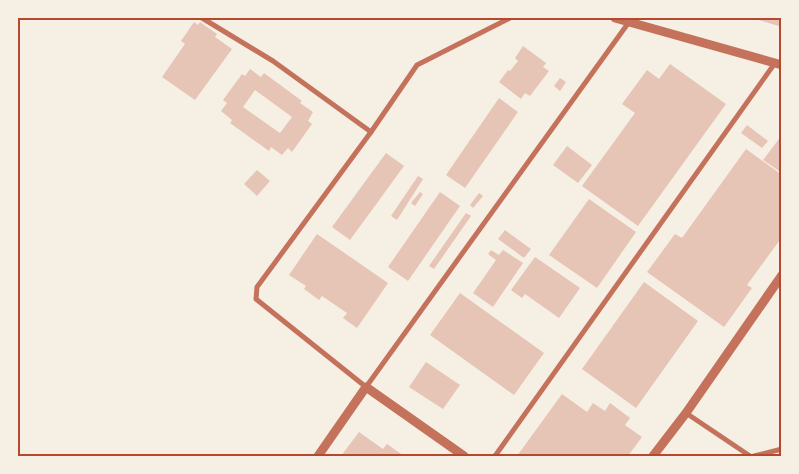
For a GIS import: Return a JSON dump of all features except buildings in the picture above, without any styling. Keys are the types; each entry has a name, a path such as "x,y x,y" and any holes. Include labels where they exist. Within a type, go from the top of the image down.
{"street":[{"path":"202,18 273,61 371,132"},
{"path":"464,456 366,387 256,299 257,287 371,132 417,65 510,18"},
{"path":"495,456 778,64 615,18"},
{"path":"318,456 629,22"},
{"path":"653,456 782,275"},
{"path":"686,412 752,456 782,449"}]}
